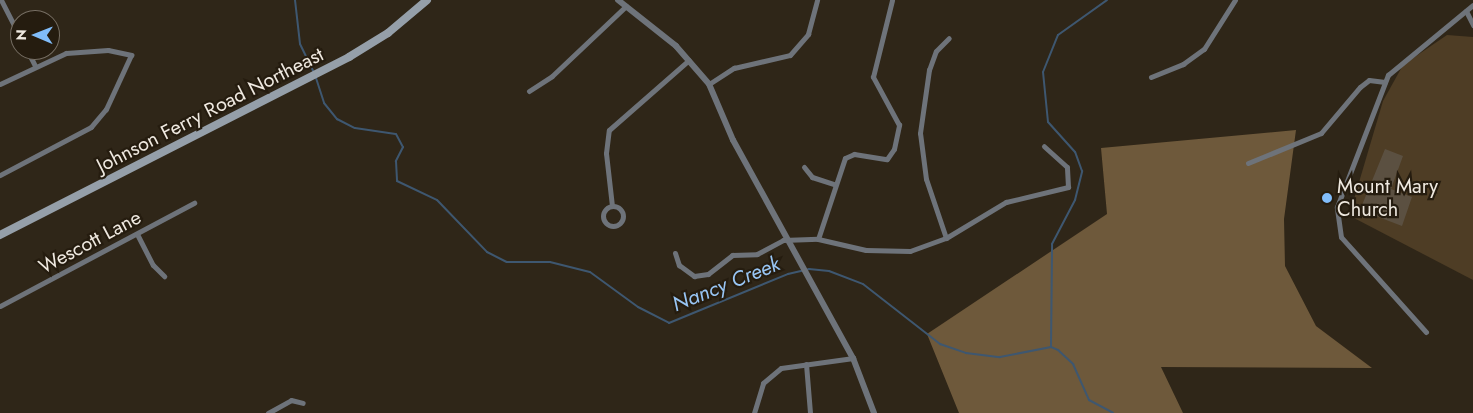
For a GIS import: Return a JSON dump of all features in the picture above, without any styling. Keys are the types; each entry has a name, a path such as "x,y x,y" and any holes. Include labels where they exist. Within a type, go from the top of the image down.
{"main road":[{"name":"Johnson Ferry Road Northeast","path":"0,235 325,70 388,34 427,0"}],"street":[{"path":"1,0 10,17"},
{"path":"618,0 689,60 708,84 733,140 800,256 853,358 874,413"},
{"path":"708,84 734,68 790,55 808,34 817,0"},
{"path":"818,239 834,184 850,154 887,159 894,150 899,125 873,77 892,0"},
{"path":"1151,78 1183,64 1204,49 1235,0"},
{"path":"1426,332 1352,253 1341,237 1337,222 1337,206 1385,82 1408,54 1473,5"},
{"path":"529,91 552,76 626,6"},
{"path":"1466,11 1473,25"},
{"path":"946,238 926,179 920,134 929,70 936,51 949,38"},
{"path":"0,84 35,66 82,50 131,55 106,109 91,127 0,174"},
{"path":"32,60 35,66"},
{"path":"612,206 623,215 613,226 603,218 612,206 606,153 609,130 689,60"},
{"path":"1248,163 1321,133 1360,87 1369,80 1385,82"},
{"path":"675,253 686,272 701,276 732,256 757,254 790,240 818,239 892,251 910,251 946,238 1006,202 1068,187 1067,167 1044,146"},
{"path":"804,168 812,177 834,184"},
{"name":"Wescott Lane","path":"0,306 194,203"},
{"path":"137,234 164,276"},
{"path":"754,413 763,384 772,375 789,366 853,358"},
{"path":"806,364 810,413"},
{"path":"268,413 291,400 303,403"}],"shaded area":[{"path":"1447,35 1473,37 1473,280 1354,218 1352,206 1383,101 1403,65"},
{"path":"1296,130 1284,219 1285,266 1316,326 1372,368 1161,367 1183,413 959,413 927,334 1107,214 1101,148"}],"building":[{"path":"1385,149 1403,156 1391,189 1412,197 1402,226 1360,210"}],"waterway":[{"name":"Nancy Creek","path":"295,0 300,44 314,73"},
{"path":"1051,347 1052,244 1075,200 1082,171 1075,152 1048,122 1043,72 1058,35 1107,0"},
{"name":"Nancy Creek","path":"316,78 324,103 337,119 355,128 396,134 403,147 396,161 397,181 437,200 487,252 507,262 550,262 590,272 638,307 669,323 788,274 809,269 829,271 863,284 940,344 966,353 1000,357 1051,347 1058,350 1073,364 1089,400 1113,413"}],"place":[{"name":"Mount Mary Church","path":"1327,198"}]}
